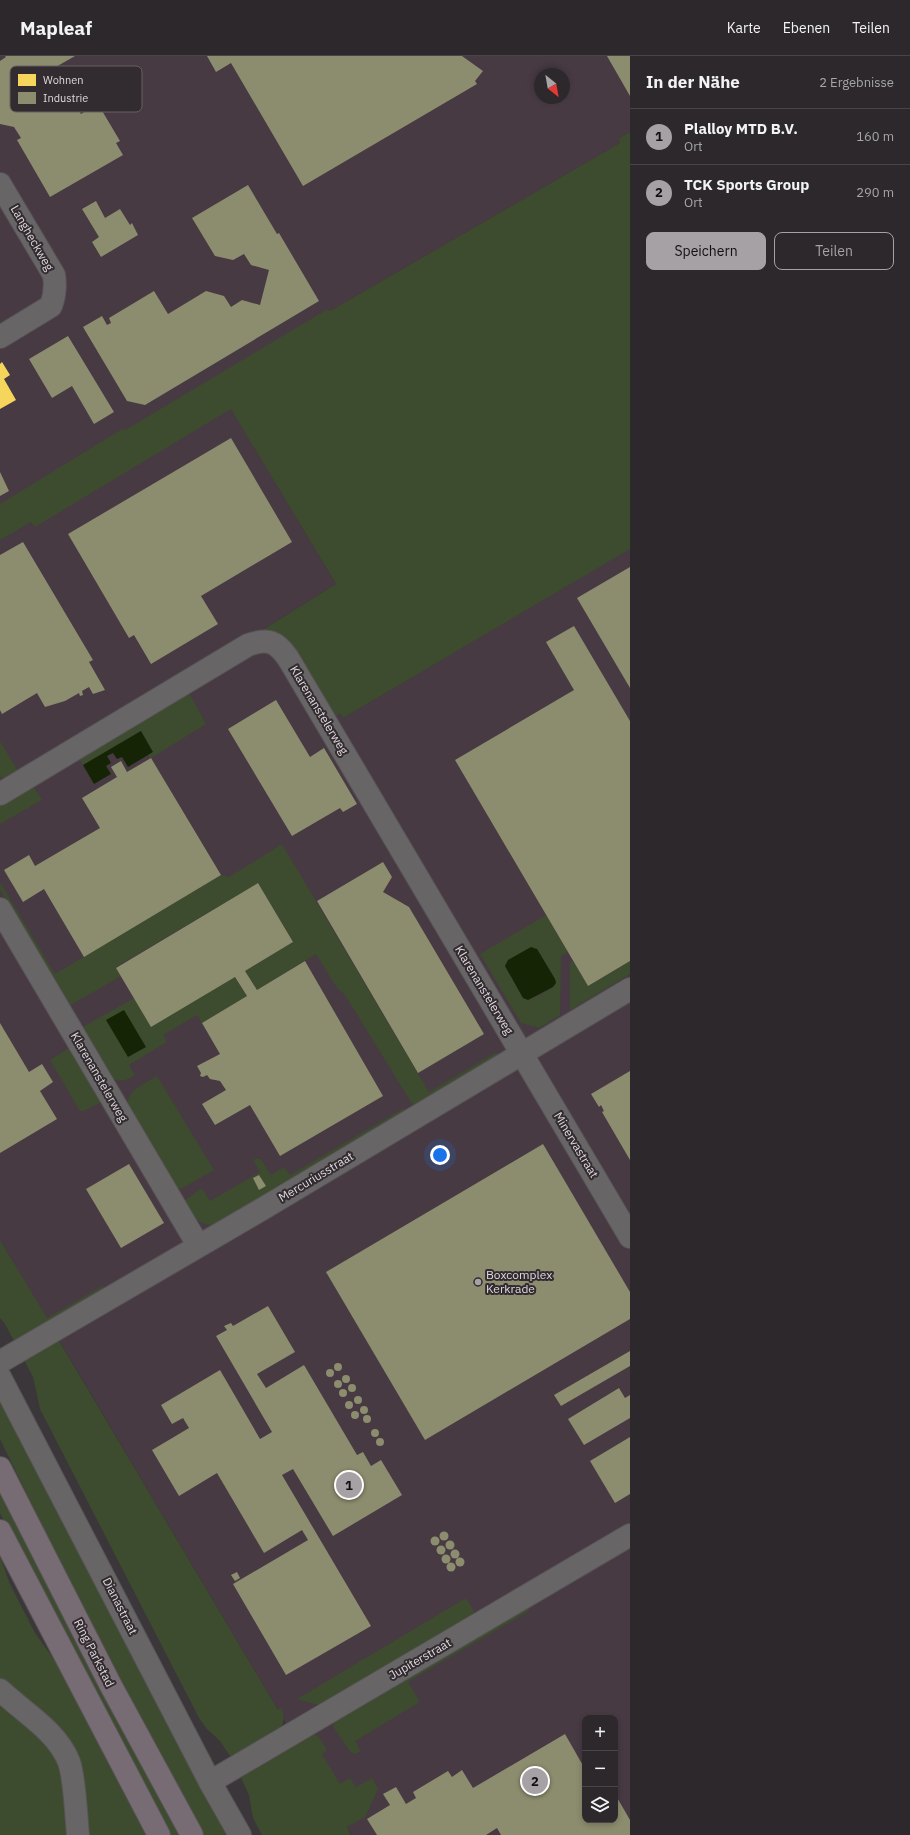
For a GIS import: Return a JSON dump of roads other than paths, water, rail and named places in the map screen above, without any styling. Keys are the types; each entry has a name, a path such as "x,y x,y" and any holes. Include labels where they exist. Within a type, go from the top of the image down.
{"highway":[{"name":"Ring Parkstad","path":"0,1468 110,1684 192,1835"},
{"path":"0,1531 159,1835"}],"street":[{"name":"Langheckweg","path":"0,184 54,275 56,286 51,306 0,337"},
{"name":"Klarenanstelerweg","path":"0,794 248,645 260,641 276,644 288,658 522,1053"},
{"name":"Klarenanstelerweg","path":"0,909 198,1245"},
{"name":"Mercuriusstraat","path":"0,1362 630,989"},
{"name":"Minervastraat","path":"522,1053 630,1236"},
{"name":"Dianastraat","path":"0,1377 210,1782 240,1835"},
{"name":"Jupiterstraat","path":"210,1782 630,1535"},
{"path":"0,1690 46,1730 66,1755 72,1771 78,1835"}],"place":[{"name":"Boxcomplex Kerkrade","path":"478,1282"},
{"name":"Plalloy MTD B.V.","path":"349,1485"},
{"name":"TCK Sports Group","path":"535,1781"}]}
